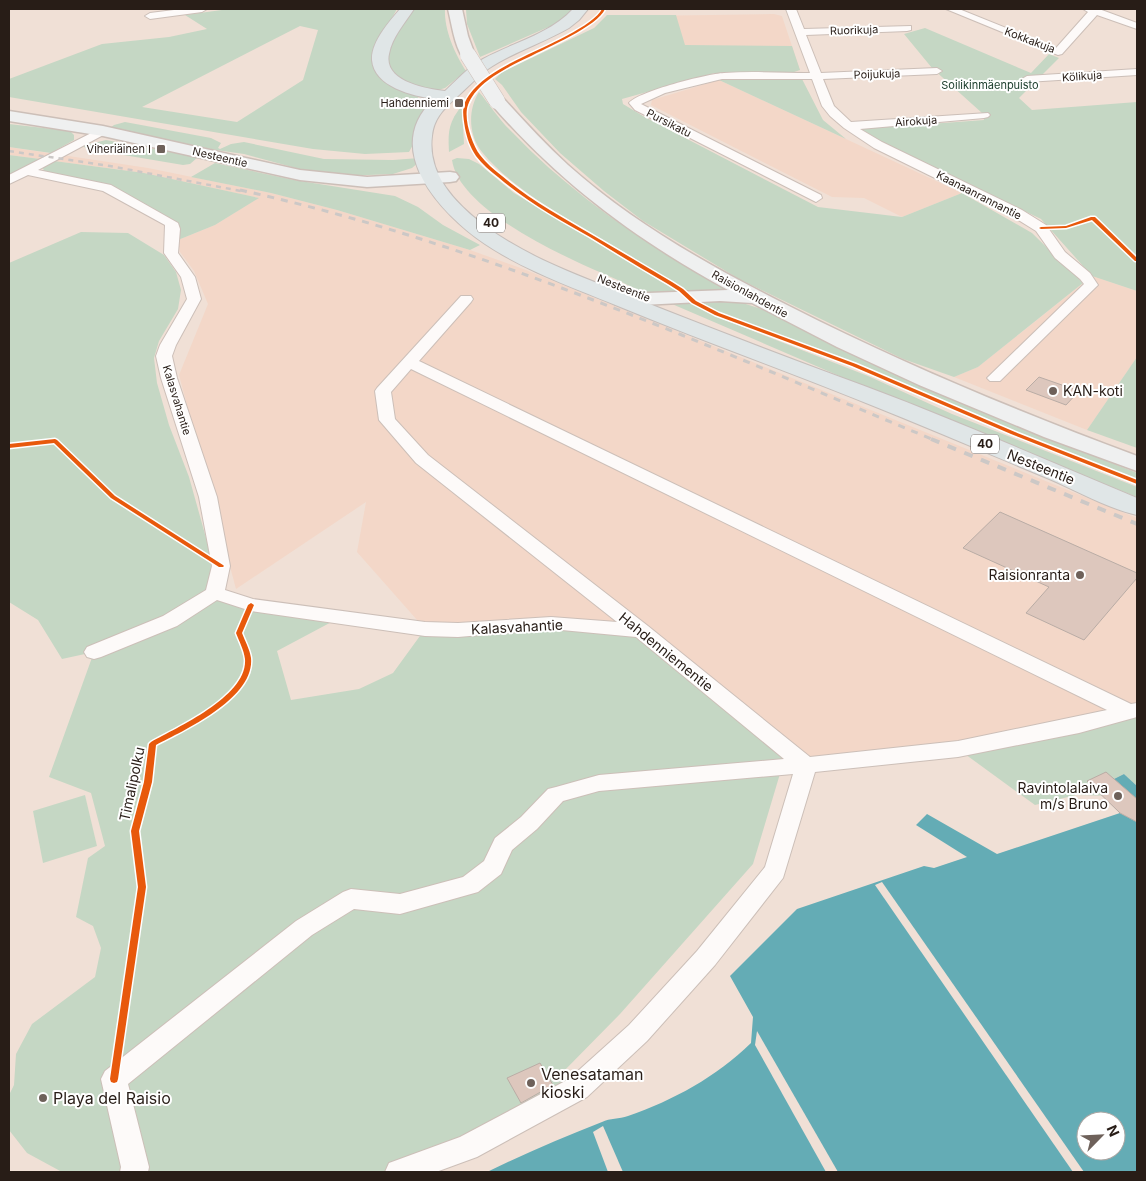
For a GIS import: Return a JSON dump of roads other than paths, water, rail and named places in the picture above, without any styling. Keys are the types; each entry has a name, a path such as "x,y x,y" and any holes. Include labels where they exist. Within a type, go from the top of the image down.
{"main road":[{"path":"407,9 381,54 383,69 387,75 406,87 422,93 448,96 442,128"},
{"name":"Raisionlahdentie","path":"455,9 461,36 468,55 497,101 542,151 588,190 670,248 770,305 901,369 1137,464"},
{"name":"40","path":"442,172 424,159 423,139 428,120 436,104 448,96 484,64 558,28 581,9"},
{"name":"Nesteentie","path":"9,116 103,131 300,175 367,182 442,172"},
{"name":"Nesteentie","path":"442,172 478,213 510,236 544,255 650,298 767,350 833,382"},
{"name":"Nesteentie","path":"442,172 442,195 455,210 491,239 529,261 759,356 833,382 1137,507"},
{"path":"622,300 736,296 770,305"}],"street":[{"path":"150,16 202,9"},
{"name":"Kaanaanrannantie","path":"791,9 828,106 834,114 848,126 878,145 1017,213 1041,228 1060,255 1090,282 1091,285 996,378"},
{"name":"Kokkakuja","path":"950,9 1058,52 1092,10"},
{"path":"1092,10 1137,26"},
{"name":"Ruorikuja","path":"800,32 907,28"},
{"name":"Poijukuja","path":"817,76 937,71"},
{"name":"Kölikuja","path":"1027,79 1137,72"},
{"name":"Pursikatu","path":"816,198 639,108 636,103 640,99 661,91 722,76 817,76"},
{"name":"Airokuja","path":"848,126 984,115"},
{"path":"9,180 103,131"},
{"name":"Kalasvahantie","path":"25,171 107,188 171,224 173,228 171,253 188,276 194,299 168,344 164,356 169,378 208,497 221,566 215,593 251,605 425,629 458,630 551,622 641,631"},
{"name":"Hahdenniementie","path":"466,299 383,391 387,420 422,459 641,631 806,765"},
{"path":"409,362 1133,711"},
{"path":"94,652 170,621 215,593"},
{"path":"134,1172 135,1167 114,1079 304,928 350,900 400,904 470,885 493,867 503,844 529,823 556,795 598,782 806,765 958,749 1079,725 1133,711"},
{"path":"399,1172 467,1148 578,1088 638,1033 706,958 775,871 806,765"}],"water":[{"path":"1124,774 1137,786 1137,799 1114,779"},
{"path":"1120,813 1137,822 1137,1172 487,1172 587,1128 608,1120 628,1116 662,1103 709,1077 738,1055 751,1043 753,1017 730,976 797,909 924,866 934,868 967,857 916,825 927,814 997,854"}],"railway":[{"path":"9,151 110,166 246,192"},
{"path":"240,190 330,212 418,238 506,268 678,334 934,440"},
{"path":"931,439 1137,524"}],"place":[{"name":"Hahdenniemi","path":"459,103"},
{"name":"Viheriäinen I","path":"161,149"},
{"name":"KAN-koti","path":"1053,391"},
{"name":"Raisionranta","path":"1080,575"},
{"name":"Ravintolalaiva m/s Bruno","path":"1118,796"},
{"name":"Venesataman kioski","path":"531,1083"},
{"name":"Playa del Raisio","path":"43,1098"}],"park label":[{"name":"Soilikinmäenpuisto","path":"990,85"}]}
